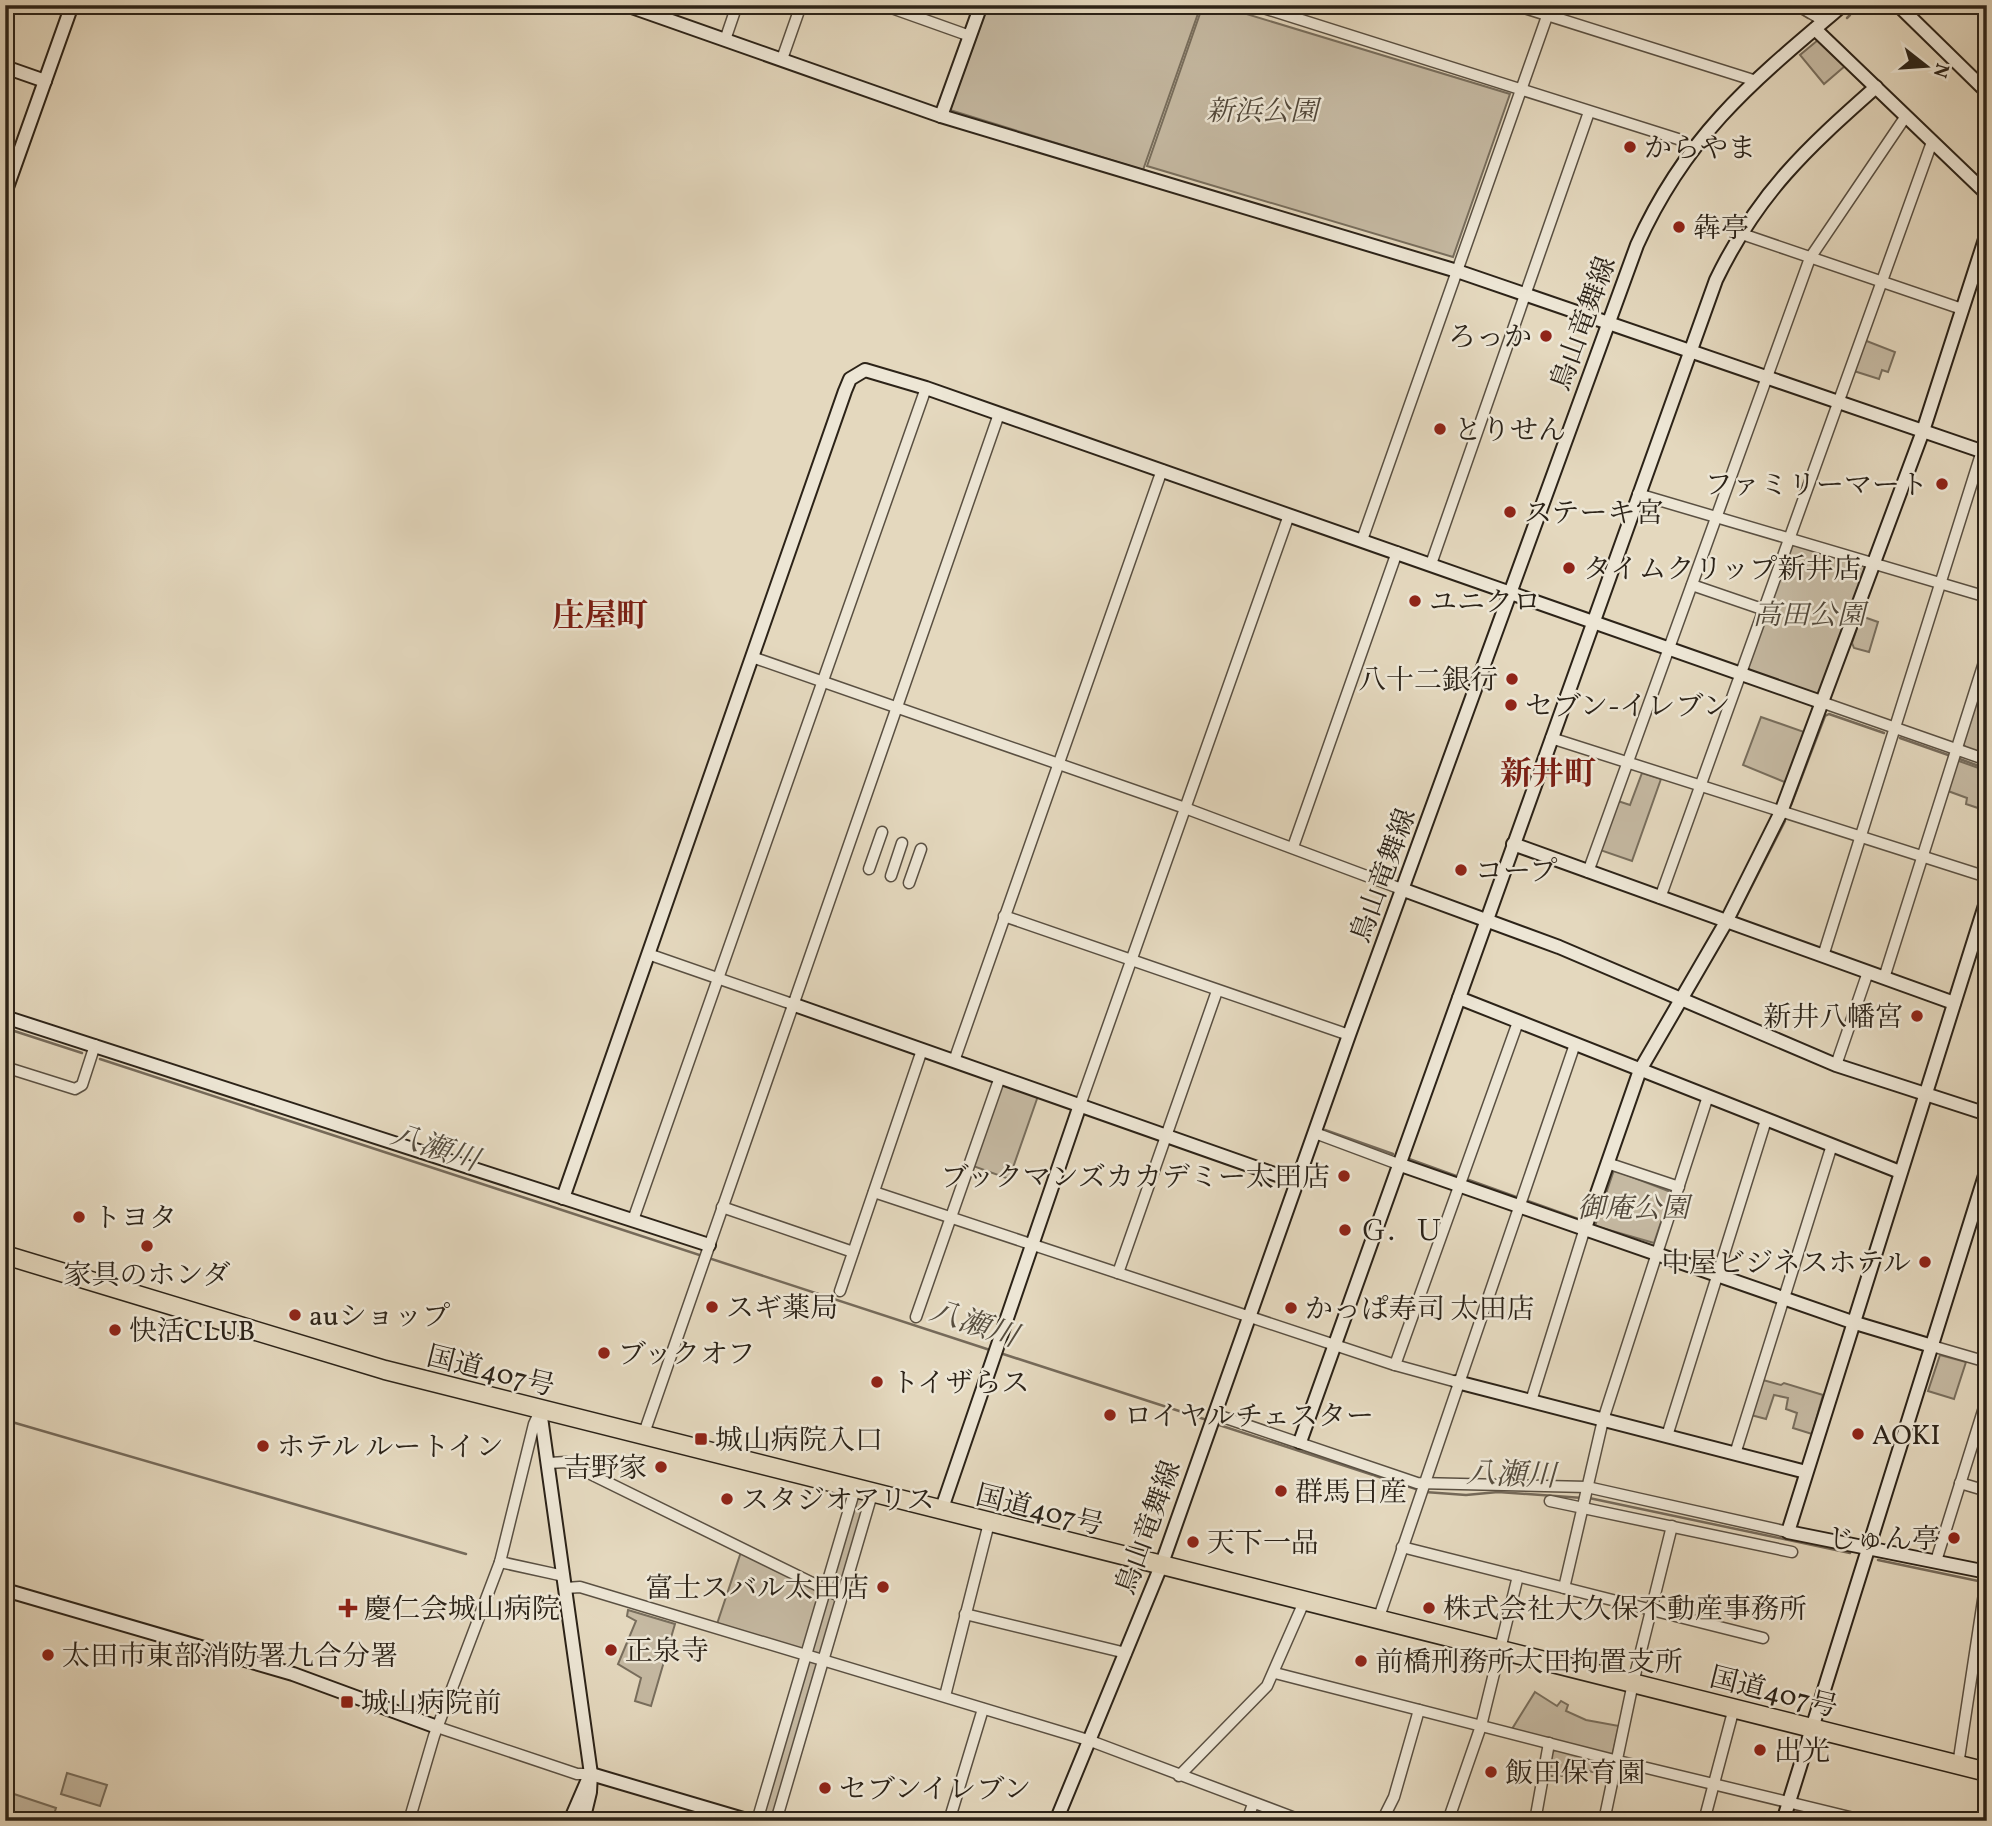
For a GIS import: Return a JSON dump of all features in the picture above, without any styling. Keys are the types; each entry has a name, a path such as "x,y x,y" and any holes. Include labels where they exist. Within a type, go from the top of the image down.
{"highway":[{"name":"国道407号","path":"5,1255 385,1370 1987,1772"}],"street":[{"path":"5,192 72,5"},
{"path":"626,5 942,116 1457,271 1984,452"},
{"path":"726,40 737,5"},
{"path":"782,59 801,5"},
{"path":"883,5 970,36"},
{"path":"942,116 981,5"},
{"path":"1254,5 1678,139 1692,147"},
{"path":"1516,5 1549,10 1753,80"},
{"path":"1797,5 1877,88 1987,194"},
{"name":"鳥山竜舞線","path":"1056,1821 1161,1566 1349,1035 1637,245 1655,204 1692,147 1753,80 1843,5"},
{"path":"1898,5 1987,92"},
{"path":"1362,540 1549,10"},
{"path":"5,67 45,81"},
{"path":"1300,1442 1716,280 1739,233 1808,147 1877,88"},
{"path":"1431,564 1589,112"},
{"path":"1588,872 1810,258 1906,116"},
{"path":"1660,898 1932,142"},
{"path":"1739,233 1962,309"},
{"path":"1531,1401 1585,1227 1640,1070 1726,922 1781,812 1824,703 1923,431 1962,309 1981,270 1987,233"},
{"path":"563,1198 850,379 865,370 874,370 926,388 1987,760"},
{"path":"633,1220 926,388"},
{"path":"643,1436 999,414"},
{"path":"1823,956 1984,452 1987,435"},
{"path":"954,1060 1161,470"},
{"path":"1638,494 1987,597"},
{"path":"941,1511 1080,1105 1289,515"},
{"path":"1293,847 1397,552"},
{"path":"1692,585 1765,610"},
{"path":"1884,978 1987,653"},
{"path":"752,657 1293,847 1559,947 1836,1065 1987,1114"},
{"path":"1551,738 1987,877"},
{"path":"869,869 882,832"},
{"path":"891,877 902,843"},
{"path":"1513,844 1954,1003"},
{"path":"909,883 921,849"},
{"path":"1788,1532 1987,898"},
{"path":"1004,916 1349,1035"},
{"path":"648,954 1297,1182"},
{"path":"1836,1065 1868,972"},
{"path":"1118,1273 1217,991"},
{"path":"1459,998 1900,1172"},
{"path":"5,1017 633,1220 706,1252"},
{"path":"1395,1365 1518,1022"},
{"path":"1377,1620 1575,1044"},
{"path":"5,1067 71,1089 79,1088 95,1045"},
{"path":"840,1291 922,1049"},
{"path":"916,1317 1000,1077"},
{"path":"1564,1588 1603,1420 1708,1096"},
{"path":"1667,1436 1766,1119"},
{"path":"1315,1133 1852,1322 1987,1362"},
{"path":"1735,1454 1832,1145"},
{"path":"1607,1163 1678,1187"},
{"path":"1783,1821 1810,1727 1987,1169"},
{"path":"874,1192 1395,1365 1806,1472"},
{"path":"722,1207 853,1252"},
{"path":"1936,1561 1987,1398"},
{"path":"409,1821 438,1727 500,1562 540,1410"},
{"path":"540,1410 591,1774 583,1821"},
{"path":"1213,1419 1300,1442 1425,1483 1584,1498 1869,1547 1987,1574 1958,1765"},
{"path":"527,1454 534,1451 548,1460 566,1462 841,1597"},
{"path":"1960,1483 1987,1491"},
{"path":"757,1821 826,1590 864,1491"},
{"path":"776,1821 841,1597 864,1491"},
{"path":"1550,1501 1584,1498 1672,1526 1792,1552"},
{"path":"945,1696 989,1523"},
{"path":"1604,1821 1633,1683 1672,1526"},
{"path":"1402,1548 1763,1638"},
{"path":"500,1562 821,1662 945,1696 1088,1740 1303,1821"},
{"path":"1448,1821 1481,1726 1518,1576"},
{"path":"5,1590 293,1674 438,1727 444,1732 574,1773 591,1774 750,1821"},
{"path":"1179,1776 1266,1686 1275,1673 1304,1602"},
{"path":"965,1614 1126,1653"},
{"path":"1975,1641 1987,1644"},
{"path":"1275,1673 1866,1821"},
{"path":"1704,1821 1734,1708"},
{"path":"949,1821 983,1709"},
{"path":"1382,1821 1394,1797 1419,1710"},
{"path":"1535,1821 1549,1743"},
{"path":"570,1821 591,1774"},
{"path":"1247,1821 1253,1804"}],"green space":[{"path":"988,5 1201,5 1143,170 950,110"},
{"name":"新浜公園","path":"1203,5 1217,5 1510,94 1453,257 1147,166"},
{"path":"1818,40 1845,66 1824,84 1800,55"},
{"path":"1864,340 1895,352 1888,372 1882,370 1879,379 1854,371"},
{"name":"高田公園","path":"1794,545 1864,566 1867,570 1823,691 1817,695 1750,672 1748,667 1791,547"},
{"path":"1861,616 1878,622 1869,652 1854,648 1852,643"},
{"path":"1982,681 1987,683 1987,755 1966,748 1962,742"},
{"path":"1761,717 1807,733 1787,783 1743,765"},
{"path":"1956,760 1987,771 1987,811 1966,804 1967,798 1948,791"},
{"path":"1642,773 1661,779 1632,861 1600,850 1618,801 1630,805"},
{"path":"1002,1084 1038,1096 1009,1179 973,1166"},
{"name":"御庵公園","path":"1614,1170 1671,1192 1654,1243 1595,1226"},
{"path":"1940,1355 1966,1362 1954,1399 1928,1391"},
{"path":"1763,1380 1781,1385 1784,1383 1823,1395 1812,1434 1793,1428 1797,1413 1786,1409 1788,1398 1774,1395 1766,1419 1751,1415"},
{"path":"855,1489 872,1494 775,1821 757,1821 806,1656 715,1630 742,1549 825,1590"},
{"path":"628,1610 675,1624 651,1706 635,1701 641,1678 618,1664 636,1621 627,1616"},
{"path":"1535,1692 1557,1706 1561,1701 1568,1705 1566,1711 1586,1720 1619,1726 1613,1753 1610,1755 1512,1729"},
{"path":"1555,1750 1608,1762 1608,1775 1583,1770 1581,1776 1550,1776 1551,1753"},
{"path":"67,1773 107,1785 100,1806 61,1794"},
{"path":"5,1791 56,1808 52,1821 5,1821"}],"waterway":[{"path":"1787,5 1808,18"},
{"path":"1855,12 1862,5"},
{"path":"1847,18 1850,15"},
{"path":"1791,805 1825,716 1829,714 1884,733"},
{"path":"1900,738 1951,756"},
{"path":"1957,758 1987,769"},
{"path":"1735,919 1785,821"},
{"path":"1708,965 1728,931"},
{"name":"八瀬川","path":"5,1028 82,1053"},
{"name":"八瀬川","path":"100,1059 993,1351"},
{"path":"1325,1130 1393,1154"},
{"path":"1409,1159 1459,1177"},
{"path":"1466,1179 1519,1198"},
{"path":"1525,1200 1578,1219"},
{"path":"1593,1225 1595,1218"},
{"name":"八瀬川","path":"1000,1353 1210,1421"},
{"path":"5,1420 466,1554"},
{"name":"八瀬川","path":"1216,1424 1419,1490"},
{"name":"八瀬川","path":"1425,1492 1466,1495 1498,1492 1583,1498"},
{"name":"八瀬川","path":"1589,1498 1850,1553"},
{"name":"八瀬川","path":"1878,1560 1983,1582"}],"place":[{"name":"からやま","path":"1630,147"},
{"name":"犇亭","path":"1679,227"},
{"name":"ろっか","path":"1546,336"},
{"name":"とりせん","path":"1440,429"},
{"name":"ファミリーマート","path":"1942,484"},
{"name":"ステーキ宮","path":"1510,512"},
{"name":"タイムクリップ新井店","path":"1569,568"},
{"name":"ユニクロ","path":"1415,601"},
{"name":"八十二銀行","path":"1512,679"},
{"name":"セブン-イレブン","path":"1511,705"},
{"name":"コープ","path":"1461,870"},
{"name":"新井八幡宮","path":"1917,1016"},
{"name":"ブックマンズカカデミー太田店","path":"1344,1176"},
{"name":"トヨタ","path":"79,1217"},
{"name":"Ｇ．Ｕ","path":"1345,1230"},
{"name":"家具のホンダ","path":"147,1246"},
{"name":"中屋ビジネスホテル","path":"1925,1262"},
{"name":"スギ薬局","path":"712,1307"},
{"name":"かっぱ寿司 太田店","path":"1291,1308"},
{"name":"auショップ","path":"295,1315"},
{"name":"快活CLUB","path":"115,1330"},
{"name":"ブックオフ","path":"604,1353"},
{"name":"トイザらス","path":"877,1382"},
{"name":"ロイヤルチェスター","path":"1110,1415"},
{"name":"AOKI","path":"1858,1434"},
{"name":"城山病院入口","path":"701,1439"},
{"name":"ホテル ルートイン","path":"263,1446"},
{"name":"吉野家","path":"661,1467"},
{"name":"群馬日産","path":"1281,1491"},
{"name":"スタジオアリス","path":"727,1499"},
{"name":"じゅん亭","path":"1954,1538"},
{"name":"天下一品","path":"1193,1542"},
{"name":"富士スバル太田店","path":"883,1587"},
{"name":"慶仁会城山病院","path":"348,1608"},
{"name":"株式会社大久保不動産事務所","path":"1429,1608"},
{"name":"正泉寺","path":"611,1650"},
{"name":"太田市東部消防署九合分署","path":"48,1655"},
{"name":"前橋刑務所大田拘置支所","path":"1361,1661"},
{"name":"城山病院前","path":"347,1702"},
{"name":"出光","path":"1760,1750"},
{"name":"飯田保育園","path":"1491,1772"},
{"name":"セブンイレブン","path":"825,1788"}],"district":[{"name":"庄屋町","path":"600,615"},
{"name":"新井町","path":"1548,773"}]}
